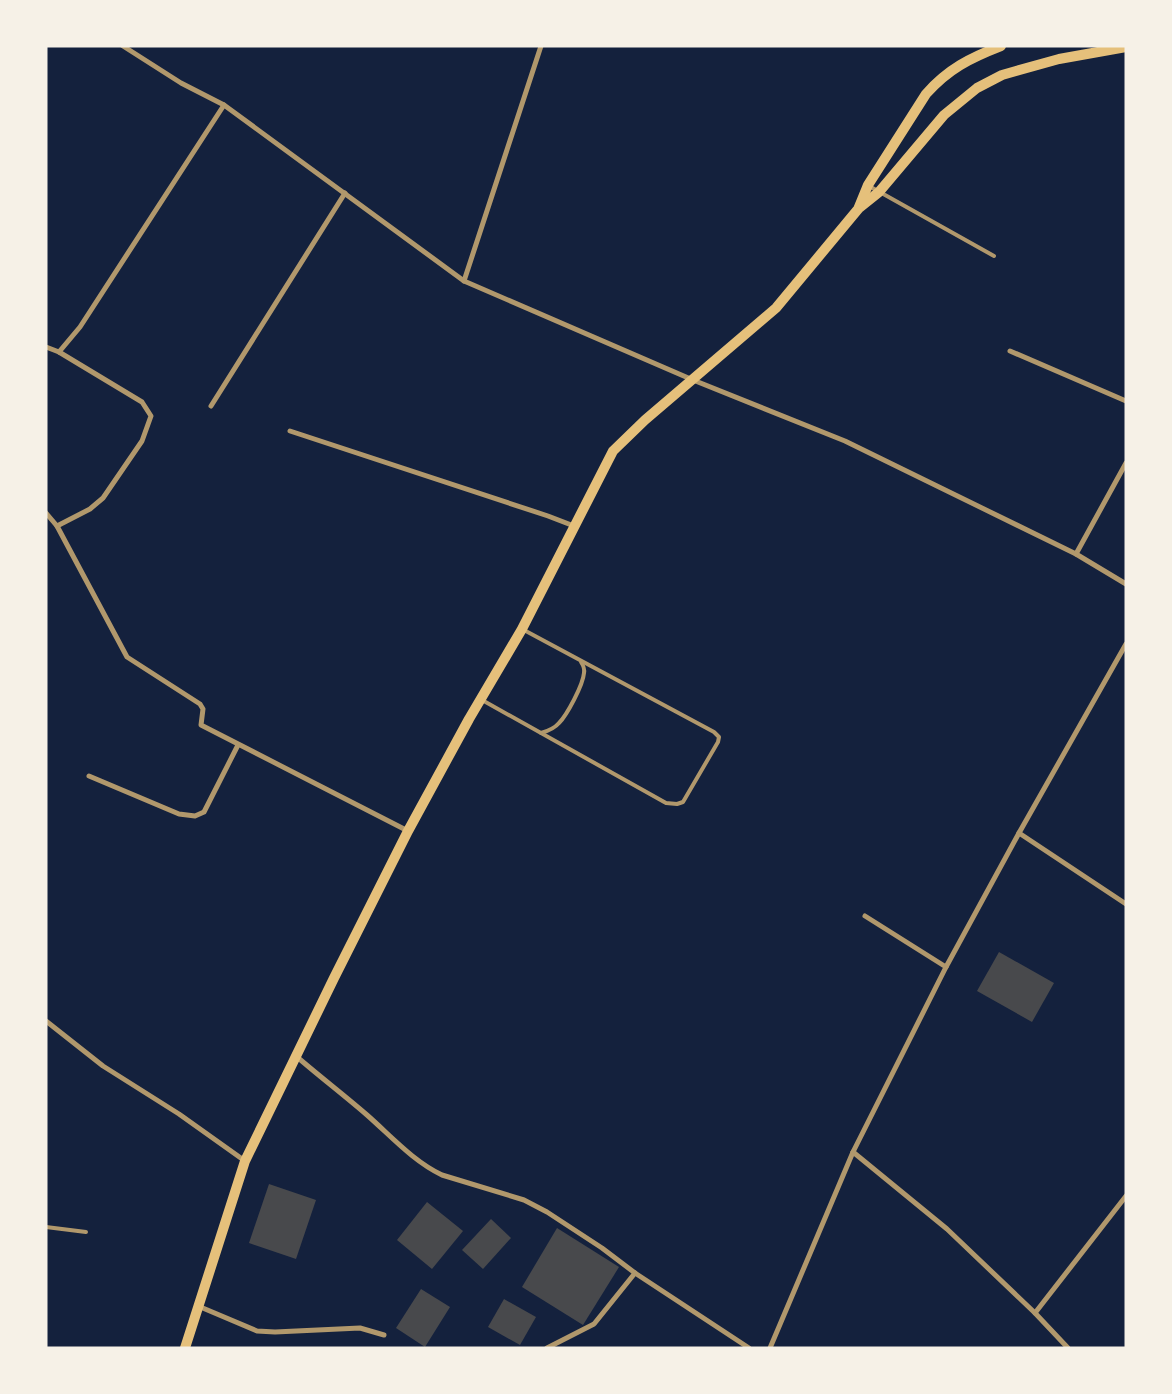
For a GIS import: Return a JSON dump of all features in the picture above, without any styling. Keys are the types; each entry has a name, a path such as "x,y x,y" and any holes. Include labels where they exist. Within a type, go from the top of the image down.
{"main road":[{"path":"858,208 868,185 935,83 964,61 1001,46"},
{"path":"184,1348 245,1161 408,831 522,629 613,452 640,425 776,308 858,208 879,192 944,115 977,88 989,80 1002,75 1059,59 1126,47"}],"street":[{"path":"123,46 181,83 224,104 464,281 693,380 845,441 1076,554 1126,584"},
{"path":"464,281 541,46"},
{"path":"60,352 80,327 224,104"},
{"path":"211,406 345,193"},
{"path":"46,347 60,352 142,402 150,416 142,441 103,498 90,509 57,526"},
{"path":"1010,351 1126,401"},
{"path":"290,431 574,526"},
{"path":"1076,554 1126,463"},
{"path":"46,514 57,526 127,657 200,704 203,709 201,725 408,831"},
{"path":"770,1348 853,1152 946,967 1018,833 1126,644"},
{"path":"89,776 179,814 195,816 204,812 238,745"},
{"path":"1018,833 1126,904"},
{"path":"865,916 946,967"},
{"path":"46,1021 103,1066 179,1114 245,1161"},
{"path":"296,1056 368,1116 414,1158 430,1169 442,1175 524,1200 547,1212 749,1348"},
{"path":"853,1152 947,1229 1035,1313 1068,1348"},
{"path":"1035,1313 1126,1196"},
{"path":"547,1348 594,1324 635,1273"},
{"path":"198,1306 257,1332 360,1328 384,1335"}],"lane":[{"path":"868,185 994,256"},
{"path":"481,699 666,803 677,804 683,802 718,742 719,737 714,732 522,629"},
{"path":"541,733 548,731 563,719 576,695 584,673 584,668 579,660"},
{"path":"46,1227 86,1232"}],"building":[{"path":"999,952 1054,983 1032,1022 977,991"},
{"path":"269,1184 316,1200 296,1259 249,1243"},
{"path":"427,1202 463,1231 432,1269 397,1240"},
{"path":"491,1219 511,1238 483,1269 462,1250"},
{"path":"557,1228 619,1267 583,1325 522,1287"},
{"path":"421,1289 450,1307 425,1347 396,1328"},
{"path":"504,1299 536,1317 520,1345 488,1327"}]}
